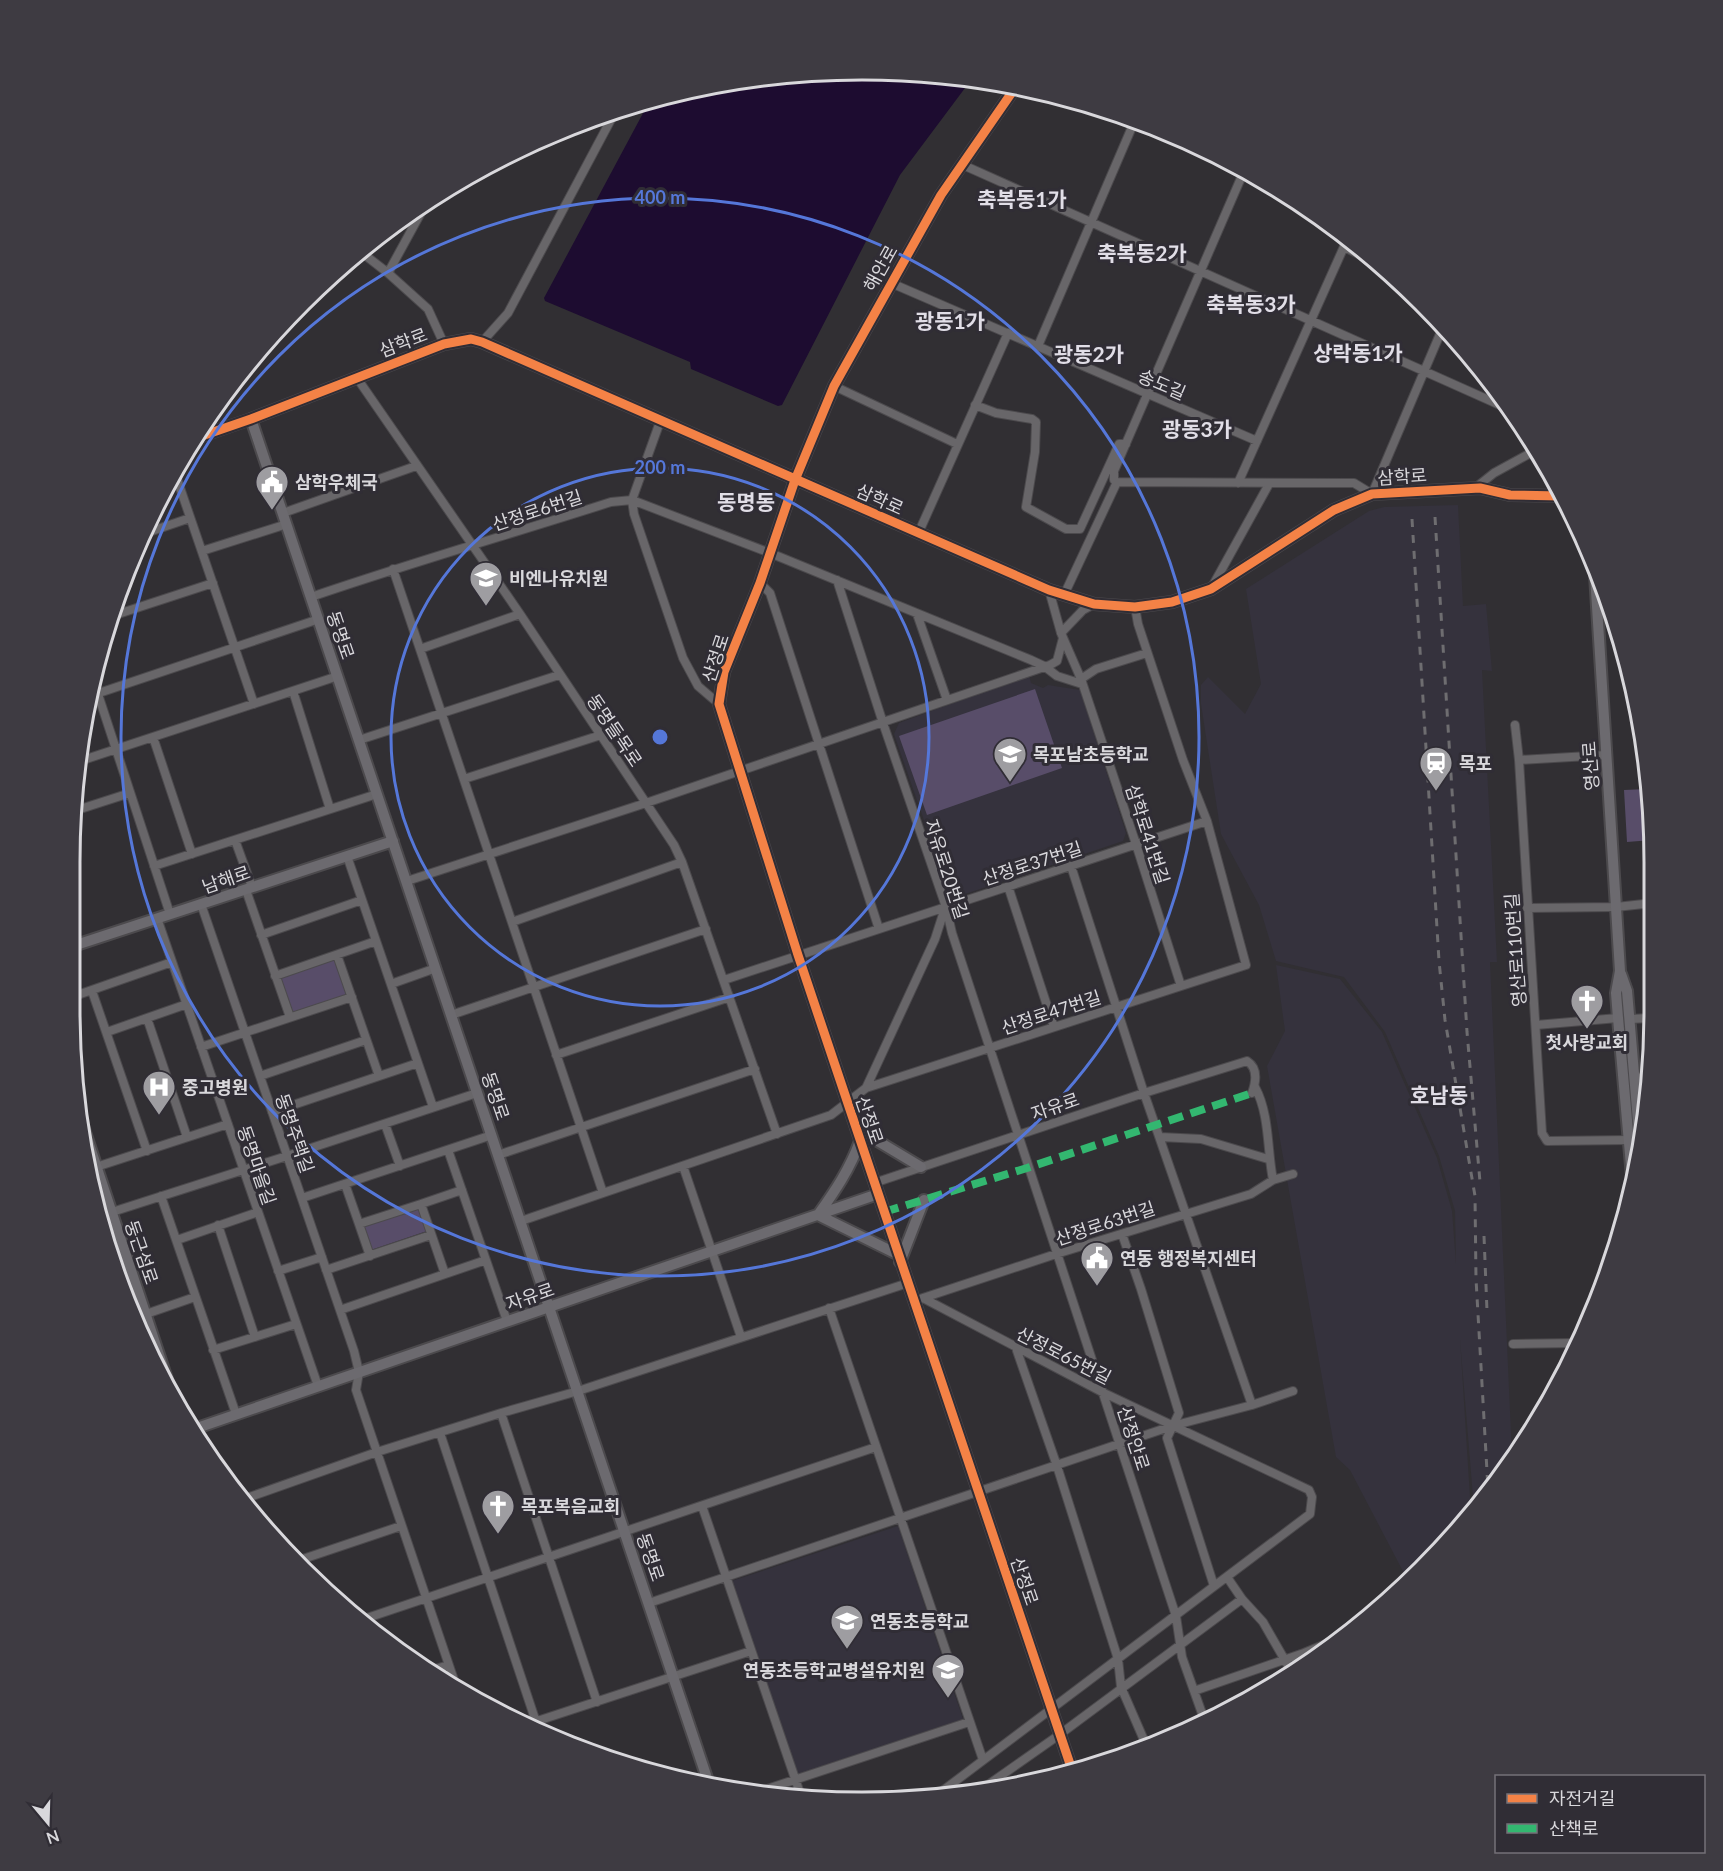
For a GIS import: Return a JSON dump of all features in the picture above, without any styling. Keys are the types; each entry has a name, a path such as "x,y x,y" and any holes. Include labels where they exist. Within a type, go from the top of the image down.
{"street":[{"name":"해안로","path":"795,480 834,386 891,283 941,195 1011,94"},
{"path":"482,342 508,313 610,121"},
{"path":"1038,346 1132,128"},
{"path":"963,165 1495,403"},
{"path":"1117,482 1113,475 1241,178"},
{"path":"388,273 419,217"},
{"path":"1238,483 1344,246"},
{"path":"367,256 428,309 444,344"},
{"name":"송도길","path":"891,283 1257,441"},
{"path":"918,534 1008,333"},
{"path":"1117,482 1354,483 1372,494 1439,336"},
{"name":"삼학로","path":"206,434 444,344 471,339 1049,590 1094,604 1113,607 1135,607 1172,602 1211,589 1334,510 1372,494 1480,488 1510,495 1552,496"},
{"name":"동명들목로","path":"357,378 520,614 674,845 706,929 777,1134"},
{"path":"834,386 957,444"},
{"path":"975,405 996,413 1035,422 1035,452 1026,507 1066,530 1080,529 1119,444 1126,444"},
{"name":"동명로","path":"251,419 706,1775"},
{"path":"661,420 632,500 635,518 682,658 698,686 719,704"},
{"path":"1473,489 1494,473 1529,454"},
{"path":"283,513 416,466"},
{"name":"산정로","path":"795,480 760,584 724,672 719,704 798,955 899,1258 908,1282 919,1300 978,1492 1070,1763"},
{"path":"178,482 254,704"},
{"path":"1064,595 1117,482"},
{"path":"1211,589 1269,484"},
{"path":"632,500 837,580 1044,666 1058,676 1082,682 1096,669 1147,653"},
{"name":"산정로6번길","path":"311,597 393,569 472,547 611,502 632,500"},
{"path":"154,530 190,518"},
{"path":"202,551 287,524"},
{"path":"393,569 603,1193"},
{"name":"자유로20번길","path":"837,580 946,907 952,933 1028,1168"},
{"path":"120,613 213,583"},
{"path":"760,584 770,593 879,929"},
{"name":"삼학로41번길","path":"1049,590 1062,635 1082,682 1181,986"},
{"path":"407,881 739,772 1044,666 1050,666 1057,661 1062,635 1083,610 1094,604"},
{"path":"1135,607 1147,653 1183,760 1207,821"},
{"path":"420,649 520,614"},
{"path":"917,614 947,700"},
{"name":"영산로","path":"1603,614 1606,755 1620,971 1616,993 1635,1125"},
{"path":"99,692 319,619"},
{"path":"359,740 559,675"},
{"path":"86,759 338,676"},
{"path":"293,691 330,809"},
{"path":"98,696 170,914"},
{"name":"영산로110번길","path":"1515,725 1541,1128 1547,1141 1632,1141"},
{"path":"464,779 601,735"},
{"path":"153,737 192,854"},
{"path":"1519,760 1606,755"},
{"path":"81,809 130,792"},
{"path":"154,866 377,794"},
{"name":"산정로37번길","path":"724,980 1207,821"},
{"name":"산정로47번길","path":"866,1088 1246,965 1207,821"},
{"path":"235,840 261,935 290,1017"},
{"name":"남해로","path":"80,944 393,841"},
{"path":"347,856 433,1107"},
{"path":"512,922 682,862"},
{"path":"1071,866 1144,1093 1252,1405"},
{"path":"1008,886 1054,1027"},
{"path":"261,935 362,900"},
{"name":"동명주택길","path":"201,904 340,1310 359,1372 356,1390 453,1676"},
{"path":"1527,908 1616,907 1644,904"},
{"path":"521,1221 831,1115 866,1088 935,939 946,907"},
{"name":"동명마을길","path":"157,918 318,1386"},
{"path":"451,1015 706,929"},
{"path":"275,976 376,942"},
{"path":"337,955 379,1076"},
{"path":"80,995 172,962"},
{"path":"391,984 436,968"},
{"name":"영산로","path":"1620,971 1627,991 1636,1118"},
{"path":"92,991 147,1151"},
{"path":"201,1047 352,997"},
{"path":"556,1055 730,997"},
{"path":"107,1032 187,1004"},
{"path":"147,1018 188,1137"},
{"path":"1536,1024 1618,1018"},
{"path":"1630,1019 1644,1018"},
{"path":"260,1076 366,1040"},
{"name":"자유로","path":"874,1183 1247,1061 1251,1064 1257,1082 1254,1090 1260,1096 1269,1140 1268,1159"},
{"path":"272,1112 418,1063"},
{"path":"498,1155 755,1069"},
{"path":"1634,1074 1640,1079"},
{"path":"112,1212 477,1092"},
{"path":"96,1167 228,1124"},
{"path":"385,1124 399,1166"},
{"path":"856,1128 921,1167"},
{"path":"302,1198 492,1135"},
{"path":"1160,1137 1201,1139 1268,1159 1273,1180"},
{"path":"860,1141 849,1169 818,1215 899,1258 924,1200"},
{"path":"448,1150 507,1321"},
{"path":"683,1166 741,1337"},
{"name":"산정안로","path":"1028,1168 1176,1616 1179,1644 1202,1713"},
{"name":"산정로63번길","path":"919,1300 1056,1254 1251,1194 1273,1180 1293,1174"},
{"path":"345,1184 370,1256"},
{"path":"359,1224 462,1190"},
{"name":"자유로","path":"200,1427 878,1194"},
{"path":"161,1196 236,1414"},
{"name":"둥근섬로","path":"103,1198 112,1212 118,1249 140,1307"},
{"path":"421,1204 445,1274"},
{"path":"177,1240 258,1212"},
{"path":"218,1225 255,1337"},
{"path":"1122,1234 1179,1413 1167,1438 1214,1586"},
{"path":"326,1270 432,1235"},
{"path":"278,1271 322,1257"},
{"path":"340,1310 486,1260"},
{"path":"250,1497 377,1452 578,1391 908,1282"},
{"path":"140,1307 195,1297"},
{"name":"산정로65번길","path":"919,1300 1104,1393 1309,1490 1312,1497 1310,1514 1227,1577"},
{"path":"830,1308 983,1760"},
{"path":"213,1350 296,1324"},
{"path":"1514,1344 1568,1343"},
{"path":"1016,1348 1057,1466 1118,1659 1121,1688 1143,1739"},
{"path":"649,1603 1172,1426 1252,1405 1293,1391"},
{"path":"501,1413 597,1702"},
{"path":"440,1433 535,1720"},
{"path":"370,1617 876,1447"},
{"path":"702,1506 798,1789"},
{"path":"305,1558 401,1526"},
{"path":"948,1787 1227,1577 1242,1599 1263,1622 1287,1665"},
{"path":"996,1779 1242,1599"},
{"path":"1194,1690 1310,1650"},
{"path":"538,1721 752,1652"},
{"path":"440,1668 449,1665"},
{"path":"774,1786 969,1722"}],"shaded area":[{"path":"810,81 913,81 966,86 900,175 782,405 778,406 691,369 690,362 545,301 544,298 644,110 759,86"},
{"path":"1458,505 1463,606 1486,604 1492,671 1482,670 1497,962 1490,962 1511,1445 1473,1497 1460,1339 1470,1500 1403,1572 1350,1470 1336,1457 1267,1066 1285,1031 1276,965 1340,979 1382,1032 1437,1158 1452,1211 1456,1264 1455,1211 1439,1156 1385,1032 1344,977 1276,961 1259,905 1221,834 1201,704 1201,685 1208,677 1245,714 1261,684 1246,589 1369,511 1384,507"},
{"name":"목포남초등학교","path":"1029,675 1031,683 1043,688 1048,685 1080,690 1126,833 1123,841 956,897 949,892 894,734 899,723"},
{"path":"1035,689 1062,768 927,815 899,736"},
{"path":"1640,789 1643,841 1627,842 1624,790"},
{"path":"335,958 348,994 291,1014 279,978"},
{"path":"419,1207 427,1231 371,1250 363,1226"},
{"name":"연동초등학교","path":"898,1526 963,1719 796,1775 732,1581"}],"railway":[{"path":"1435,517 1467,1032 1480,1182"},
{"path":"1412,519 1439,961 1445,1020 1475,1196 1476,1279 1487,1478"},
{"path":"1484,1236 1487,1311"}],"marked path":[{"path":"884,1212 1027,1168 1252,1093"}],"cycle path":[{"path":"1011,94 941,195 834,386 795,480 760,583 724,672 719,704 798,955 1070,1763"},
{"path":"206,434 444,344 471,339 1049,590 1094,604 1135,607 1172,602 1211,589 1334,510 1372,494 1480,488 1510,495 1552,496"}],"place":[{"name":"삼학우체국","path":"272,511"},
{"name":"비엔나유치원","path":"486,607"},
{"name":"목포남초등학교","path":"1010,783"},
{"name":"목포","path":"1436,792"},
{"name":"첫사랑교회","path":"1587,1030"},
{"name":"중고병원","path":"159,1116"},
{"name":"연동 행정복지센터","path":"1097,1287"},
{"name":"목포복음교회","path":"498,1535"},
{"name":"연동초등학교","path":"847,1650"},
{"name":"연동초등학교병설유치원","path":"948,1699"}],"district":[{"name":"축복동1가","path":"1022,198"},
{"name":"축복동2가","path":"1142,252"},
{"name":"축복동3가","path":"1251,303"},
{"name":"광동1가","path":"950,320"},
{"name":"상락동1가","path":"1358,352"},
{"name":"광동2가","path":"1089,353"},
{"name":"광동3가","path":"1197,428"},
{"name":"동명동","path":"746,501"},
{"name":"호남동","path":"1439,1094"}]}
